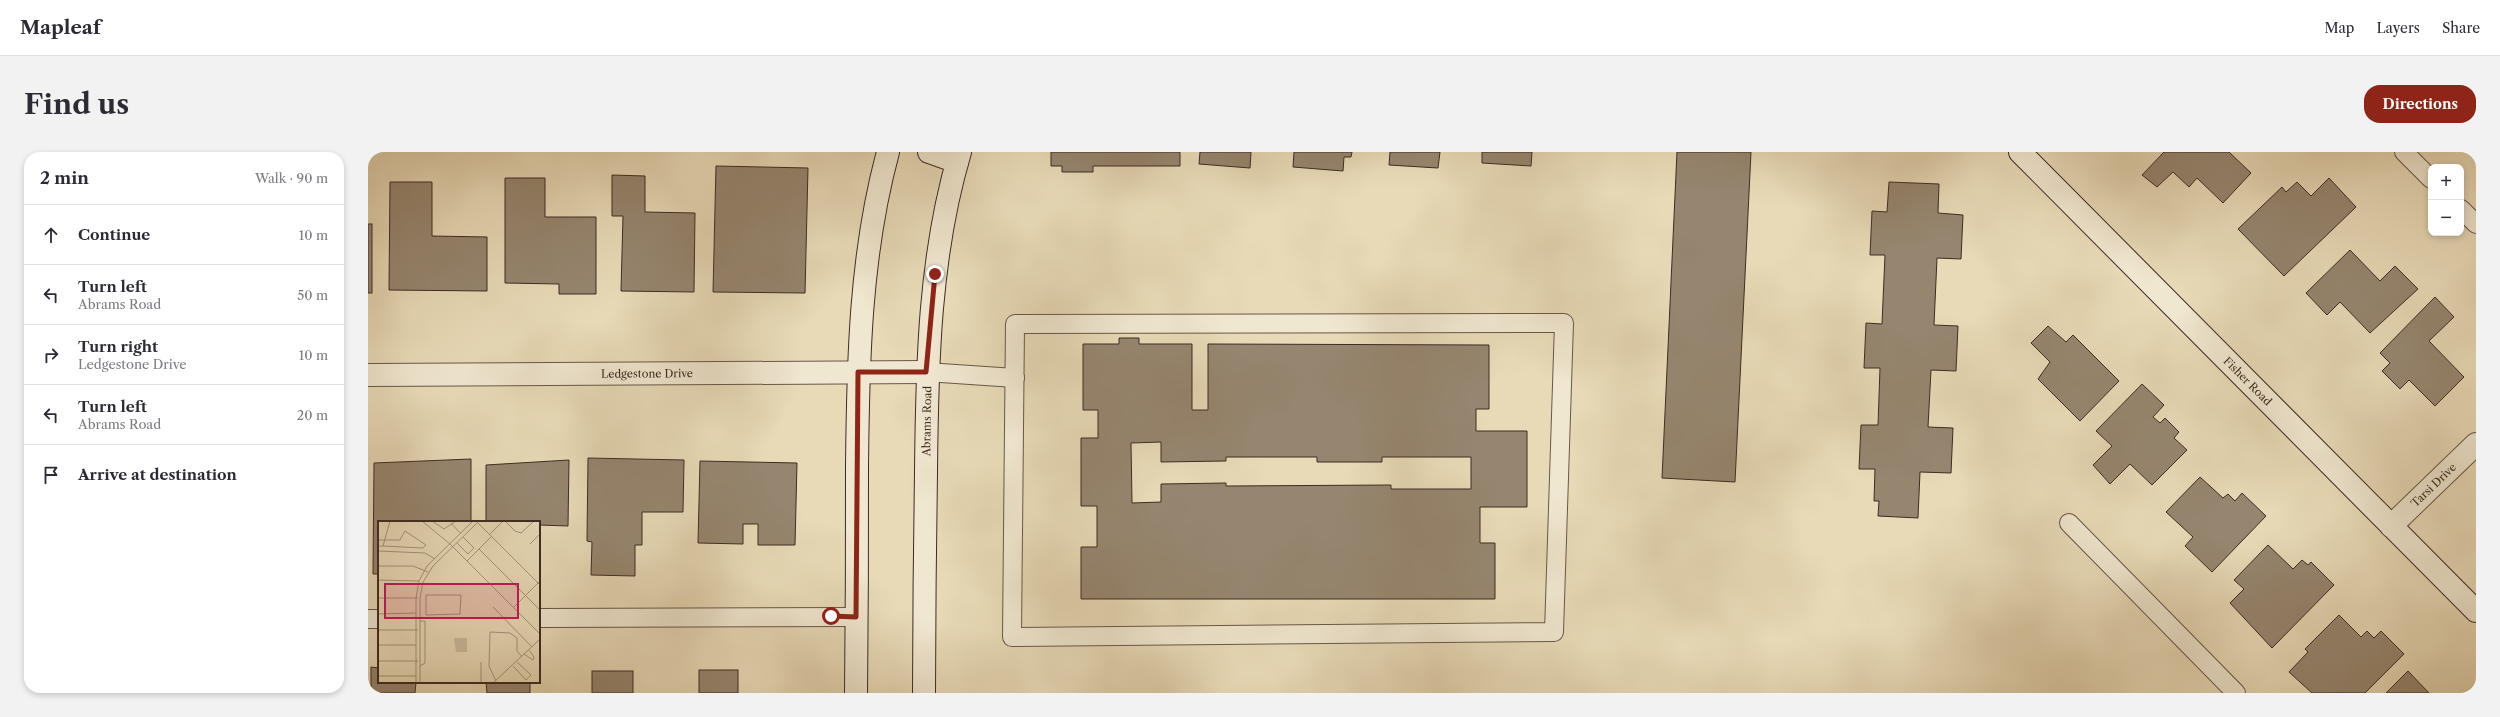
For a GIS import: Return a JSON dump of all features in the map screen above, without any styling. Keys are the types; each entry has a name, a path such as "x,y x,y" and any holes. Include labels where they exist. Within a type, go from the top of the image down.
{"street":[{"path":"856,693 858,372 866,261 880,181 888,152"},
{"path":"929,152 959,157"},
{"name":"Fisher Road","path":"2020,152 2476,611"},
{"name":"Abrams Road","path":"924,693 926,372 935,274 943,222 959,157"},
{"name":"Ledgestone Drive","path":"368,375 926,372"},
{"name":"Tarsi Drive","path":"2391,526 2476,444"}],"lane":[{"path":"2404,152 2428,176"},
{"path":"2464,212 2476,224"},
{"path":"1564,323 1554,632 1012,637 1015,378 1015,324 1564,323"},
{"path":"926,372 1015,378"},
{"path":"2069,523 2236,693"},
{"path":"540,618 856,617"}],"building":[{"path":"1051,152 1180,152 1180,166 1093,166 1093,172 1062,172 1062,166 1051,166"},
{"path":"1200,152 1251,152 1250,168 1199,164"},
{"path":"1294,152 1352,152 1351,157 1344,157 1343,171 1293,167"},
{"path":"1390,152 1440,152 1438,168 1389,165"},
{"path":"1482,152 1532,152 1531,166 1482,163"},
{"path":"1677,152 1751,152 1735,482 1662,478"},
{"path":"2164,152 2229,152 2251,173 2223,203 2197,178 2189,187 2173,172 2157,187 2142,175"},
{"path":"716,166 808,168 805,293 713,292"},
{"path":"612,175 645,176 645,212 695,213 694,292 621,291 623,216 612,216"},
{"path":"505,178 545,178 545,217 596,217 596,294 559,294 559,284 505,283"},
{"path":"2329,178 2356,207 2284,276 2238,229 2282,187 2286,192 2297,182 2311,196"},
{"path":"390,182 432,182 432,236 487,237 487,291 389,290"},
{"path":"1889,182 1939,184 1938,213 1963,215 1961,259 1937,258 1934,325 1958,326 1956,371 1931,370 1928,427 1953,428 1951,473 1920,472 1918,518 1878,516 1879,501 1874,501 1875,469 1859,469 1861,425 1878,425 1880,368 1864,368 1866,323 1882,324 1885,255 1870,255 1872,211 1887,212"},
{"path":"368,224 372,224 372,293 368,293"},
{"path":"2350,250 2380,281 2395,266 2418,289 2370,333 2340,302 2327,315 2306,293"},
{"path":"2435,297 2454,317 2429,341 2464,377 2435,406 2409,380 2400,389 2382,371 2390,363 2380,353"},
{"path":"2048,326 2066,342 2073,335 2119,381 2080,421 2038,379 2050,362 2031,343"},
{"path":"1119,338 1139,338 1139,344 1192,344 1192,410 1208,410 1208,344 1489,345 1489,409 1476,409 1476,431 1527,431 1527,507 1480,507 1480,543 1495,543 1495,599 1081,599 1081,547 1097,547 1097,506 1081,506 1081,438 1098,438 1098,410 1083,410 1083,344 1119,344","holes":["1161,442 1161,462 1226,461 1226,457 1317,457 1317,462 1382,462 1382,457 1471,457 1471,489 1391,489 1391,485 1226,486 1226,483 1161,484 1161,502 1132,503 1131,443"]},
{"path":"2142,384 2164,405 2153,417 2160,423 2165,418 2179,432 2174,438 2187,450 2152,485 2130,464 2110,484 2093,465 2112,446 2096,431"},
{"path":"588,458 684,460 683,512 642,512 642,545 635,545 635,576 591,575 592,542 587,541"},
{"path":"471,459 471,521 378,521 378,574 373,574 374,463"},
{"path":"569,460 568,526 540,525 540,521 486,521 486,465"},
{"path":"700,461 797,463 795,545 758,545 758,524 743,524 743,544 698,543"},
{"path":"2200,477 2223,498 2228,494 2235,501 2242,493 2266,516 2212,572 2185,546 2193,537 2166,512"},
{"path":"2268,545 2293,569 2302,560 2308,565 2311,562 2334,585 2272,648 2230,603 2244,589 2234,580"},
{"path":"2339,615 2361,637 2367,631 2374,638 2381,631 2404,654 2365,693 2312,693 2289,672 2308,652 2305,649"},
{"path":"371,667 378,668 378,683 416,683 415,693 371,693"},
{"path":"699,670 738,670 738,693 699,693"},
{"path":"592,671 633,671 633,693 592,693"},
{"path":"2408,671 2429,693 2386,693"},
{"path":"486,683 530,683 530,693 487,693"}],"route":[{"path":"831,616 856,617 858,372 926,372 935,274"}]}
